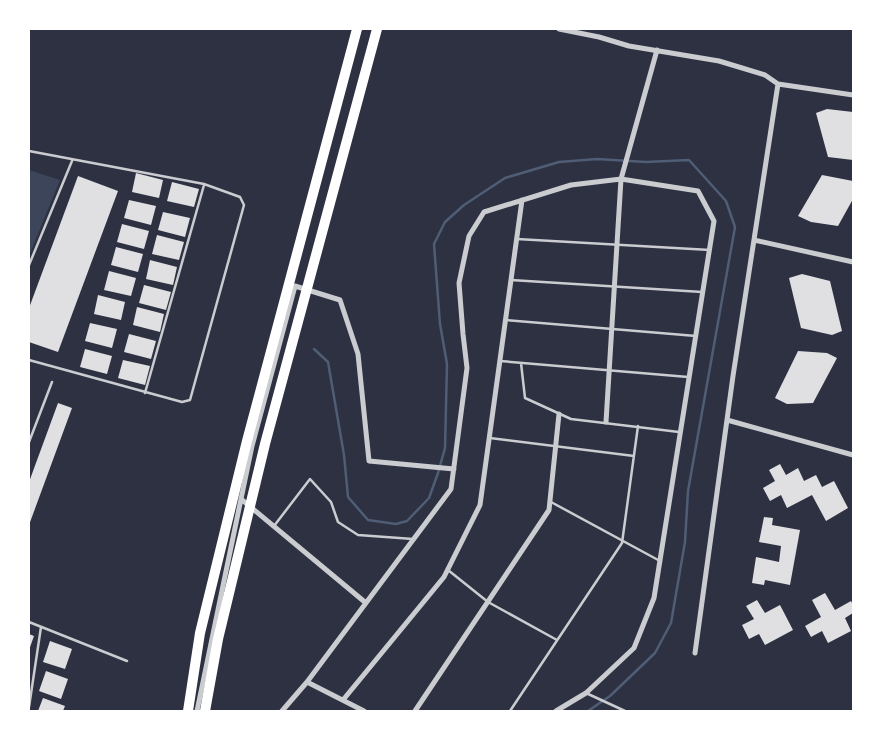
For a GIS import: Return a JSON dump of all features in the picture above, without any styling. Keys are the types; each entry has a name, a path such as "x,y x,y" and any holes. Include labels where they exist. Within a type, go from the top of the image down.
{"highway":[{"path":"188,711 200,633 247,440 358,29"},
{"path":"206,711 218,639 265,444 377,29"}],"street":[{"path":"559,29 599,37 629,46 719,61 765,76 778,84 853,95"},
{"path":"606,422 622,177 657,50"},
{"path":"696,653 727,420 778,84"},
{"path":"282,711 307,682 452,489 467,368 459,284 469,236 484,212 571,185 622,177 698,192 714,221 654,598 634,648 586,692 556,711"},
{"path":"343,700 444,577 480,505 522,200"},
{"path":"754,240 853,262"},
{"path":"197,711 252,446 296,286 340,300 358,354 369,461 454,468"},
{"path":"415,711 549,510 560,414"},
{"path":"727,420 853,456"},
{"path":"241,499 366,603"},
{"path":"307,682 364,711"}],"lane":[{"path":"29,152 204,184 240,198 244,205 190,400 182,402 145,393 29,360"},
{"path":"29,265 72,161"},
{"path":"145,393 204,184"},
{"path":"517,239 710,250"},
{"path":"511,280 703,292"},
{"path":"506,320 696,336"},
{"path":"500,361 690,377"},
{"path":"521,363 525,398 560,414 571,418 681,432"},
{"path":"29,442 52,382"},
{"path":"510,711 622,540 638,426"},
{"path":"490,438 634,456"},
{"path":"274,526 310,479 331,502 338,522 358,535 414,540"},
{"path":"550,502 660,561"},
{"path":"448,570 488,602 557,640"},
{"path":"29,622 127,661"},
{"path":"29,707 41,626"},
{"path":"586,692 594,698 625,711"}],"shaded area":[{"path":"29,170 60,180 29,256"}],"building":[{"path":"827,109 853,112 853,160 828,157 816,113"},
{"path":"136,173 163,180 159,198 132,192"},
{"path":"822,175 853,181 853,199 838,226 811,222 798,216"},
{"path":"78,176 118,191 58,352 29,342 29,308"},
{"path":"172,182 199,189 194,207 167,201"},
{"path":"129,200 156,206 151,225 124,218"},
{"path":"163,212 190,218 185,237 158,230"},
{"path":"122,224 149,231 144,249 117,242"},
{"path":"157,235 184,242 179,260 152,254"},
{"path":"116,247 143,254 138,272 111,265"},
{"path":"150,260 177,267 173,285 146,279"},
{"path":"109,271 136,278 131,296 104,290"},
{"path":"802,274 830,281 842,331 832,335 801,328 789,278"},
{"path":"144,285 171,292 166,310 139,303"},
{"path":"98,295 125,302 121,320 94,314"},
{"path":"137,307 164,314 160,332 133,325"},
{"path":"90,323 117,329 112,348 85,341"},
{"path":"129,334 156,341 151,359 124,352"},
{"path":"85,349 112,356 107,374 80,367"},
{"path":"798,351 827,353 837,358 813,403 787,404 775,398"},
{"path":"123,360 150,366 145,385 118,378"},
{"path":"58,403 72,408 29,525 29,482"},
{"path":"780,464 786,475 798,468 804,481 816,475 822,487 834,481 848,508 826,521 812,495 787,508 781,495 770,501 763,488 775,481 769,470"},
{"path":"764,517 773,518 772,525 800,530 790,585 765,580 764,585 752,583 756,557 779,562 781,546 759,542"},
{"path":"825,593 835,610 851,601 853,605 853,613 845,618 851,631 828,643 822,631 811,637 805,626 821,617 812,600"},
{"path":"757,600 765,613 780,605 793,630 765,645 759,634 749,639 742,625 754,619 746,606"},
{"path":"29,634 34,636 29,650"},
{"path":"50,641 72,649 65,669 43,662"},
{"path":"46,671 68,679 61,699 39,691"},
{"path":"43,698 65,706 63,711 38,711"}],"waterway":[{"path":"314,349 328,362 344,455 348,497 368,520 396,524 407,521 429,498 445,448 447,364 440,324 434,244 445,222 464,205 505,178 559,162 597,159 646,162 689,160 726,201 735,227 688,491 685,542 671,623 655,653 610,696 588,711"}]}
